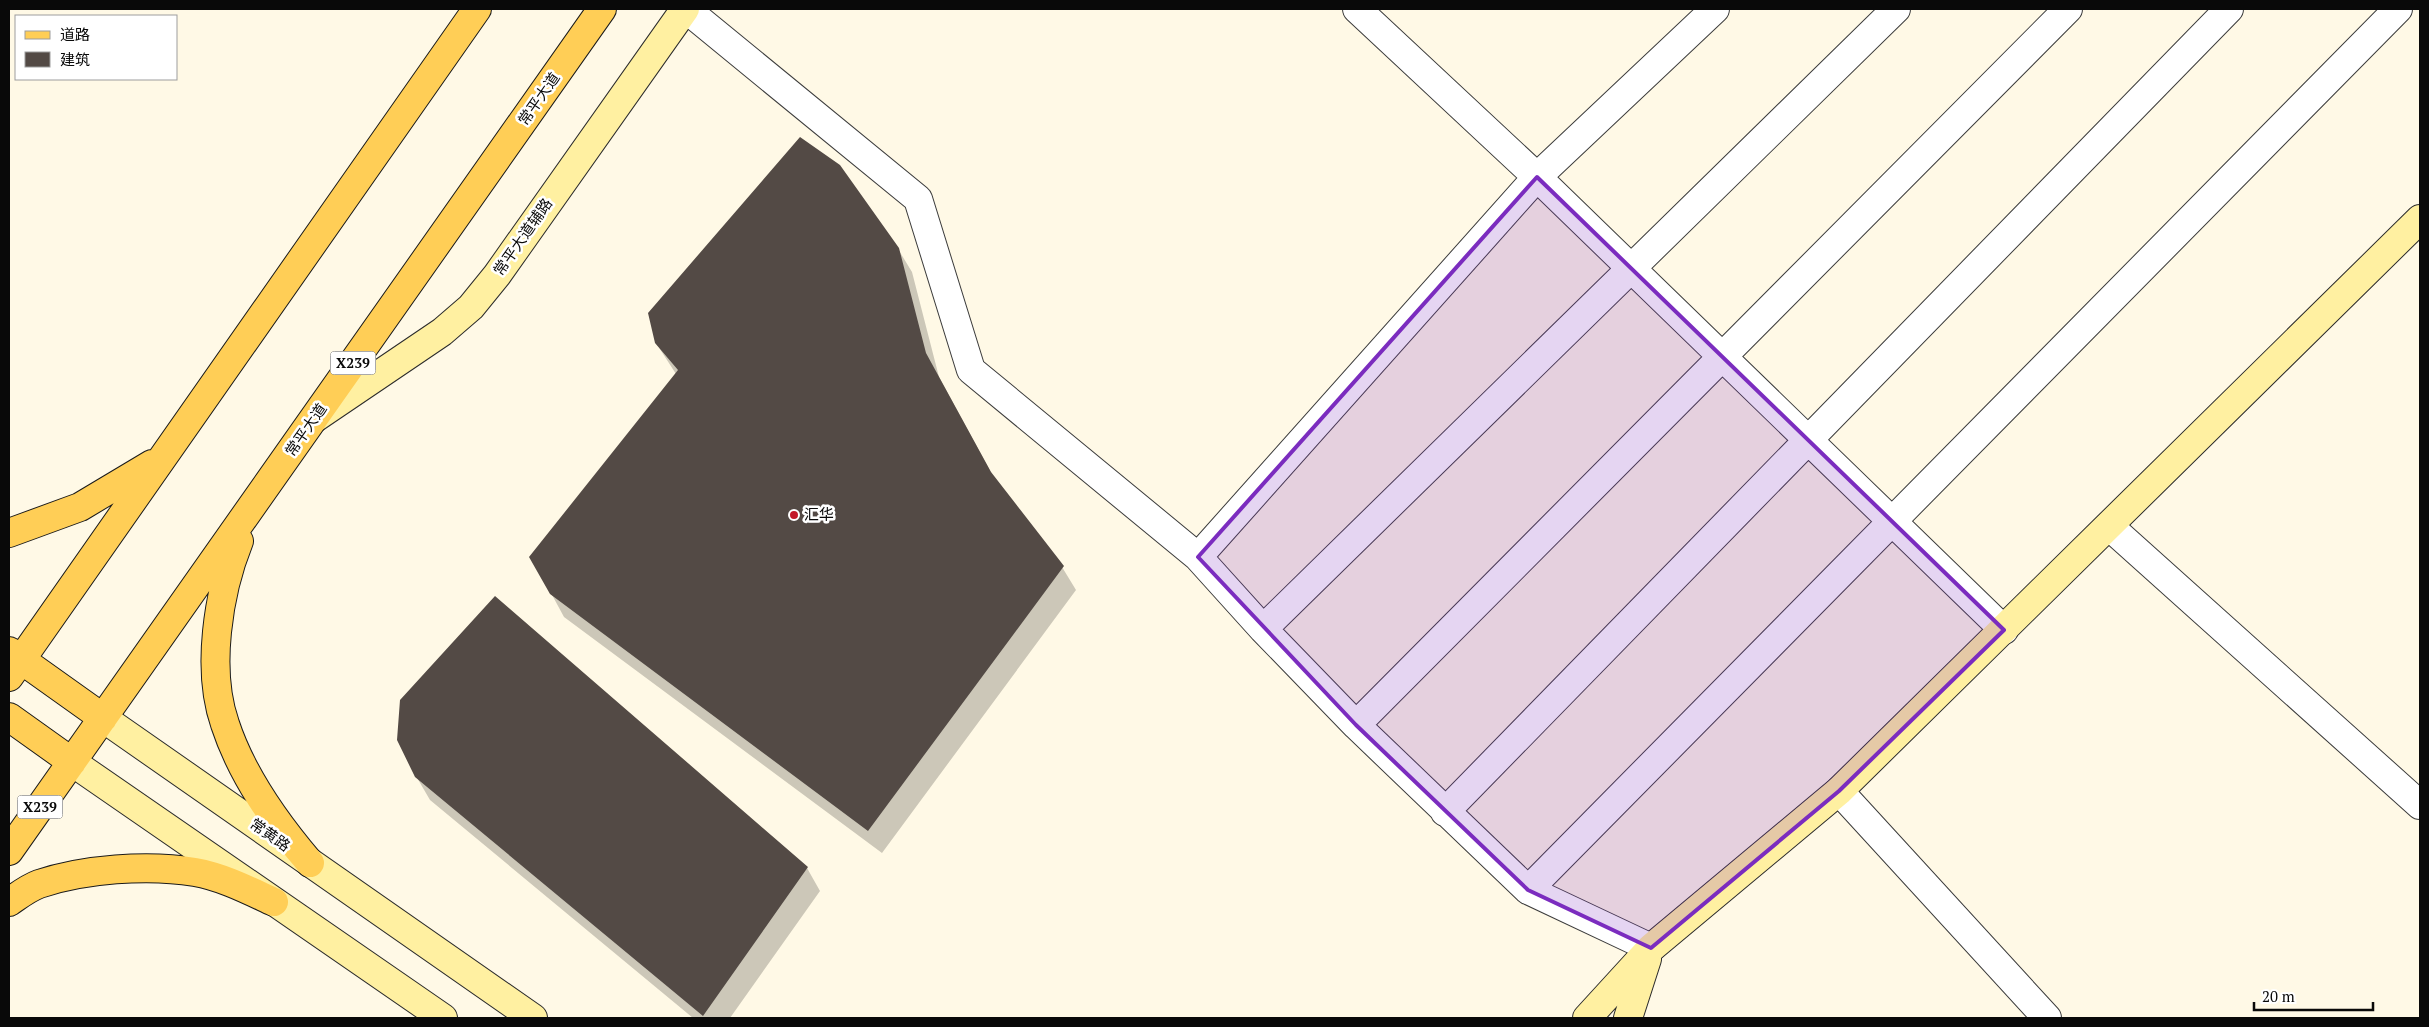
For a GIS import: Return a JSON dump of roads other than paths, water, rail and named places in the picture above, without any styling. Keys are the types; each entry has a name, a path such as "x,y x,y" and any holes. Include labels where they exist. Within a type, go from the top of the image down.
{"main road":[{"path":"13,662 167,453 476,9"},
{"name":"常平大道","path":"9,851 602,9"},
{"name":"常平大道辅路","path":"315,418 436,336 471,307 497,275 685,9"},
{"path":"1587,1018 1651,948 1839,792 2420,219"},
{"path":"9,533 80,507 131,478 167,453"},
{"path":"253,506 228,573 220,608 216,651 218,687 224,722 236,754 273,815 310,863"},
{"name":"常黄路","path":"13,662 103,718 533,1018"},
{"path":"9,717 443,1018"},
{"path":"9,902 38,885 86,874 140,868 194,872 233,883 274,902"},
{"path":"1628,1018 1651,948"}],"street":[{"path":"685,9 918,199 971,370 1198,557 1263,629 1356,725 1528,890 1651,948"},
{"path":"1357,9 1537,177 2004,630"},
{"path":"1198,557 1537,177 1715,9"},
{"path":"1263,629 1896,9"},
{"path":"1356,725 2068,9"},
{"path":"1445,812 2228,9"},
{"path":"1528,890 2398,9"},
{"path":"2108,526 2420,806"},
{"path":"1839,792 2047,1018"}],"place":[{"name":"汇华","path":"794,515"}]}
